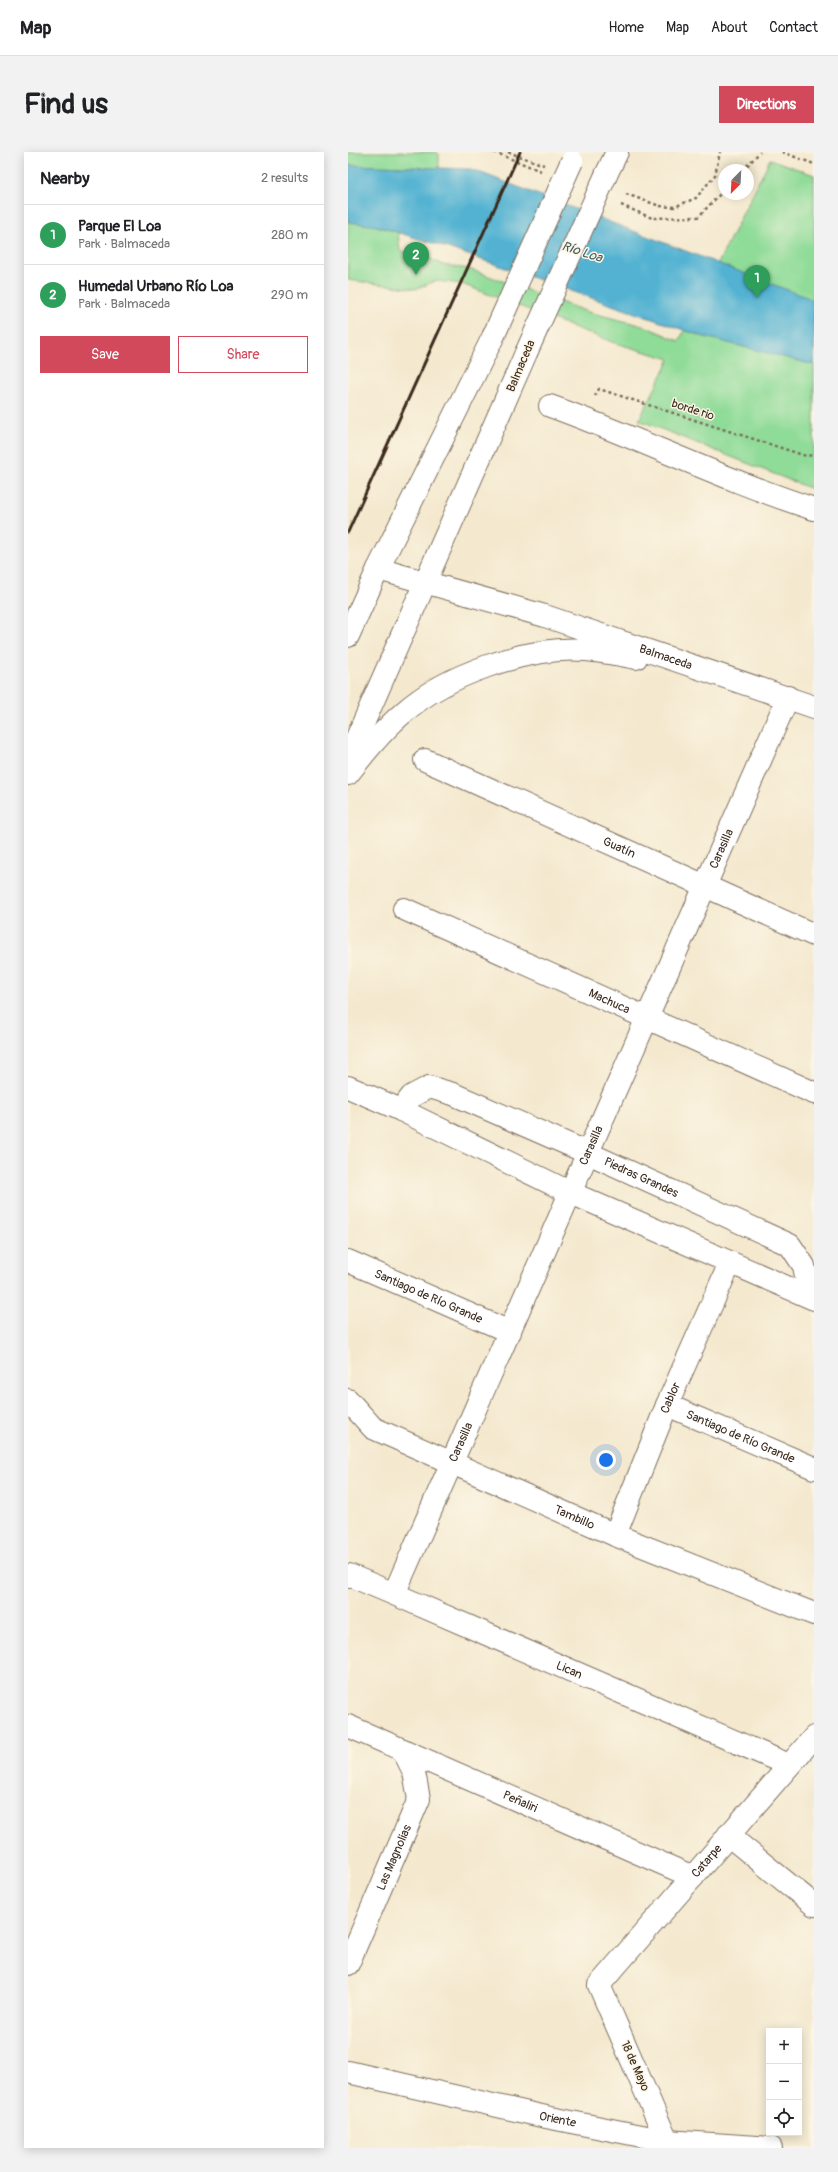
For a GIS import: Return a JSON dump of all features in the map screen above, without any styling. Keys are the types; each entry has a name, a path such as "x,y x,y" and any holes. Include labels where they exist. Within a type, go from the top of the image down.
{"street":[{"name":"Balmaceda","path":"348,758 425,580 617,152"},
{"path":"348,636 378,569 493,337 574,156"},
{"path":"550,406 585,418 719,475 814,509"},
{"name":"Balmaceda","path":"378,569 425,580 545,616 814,707"},
{"path":"348,774 371,744 403,712 424,697 474,671 526,654 585,650 690,666"},
{"name":"Carasilla","path":"394,1594 788,697"},
{"name":"Guatín","path":"425,760 814,935"},
{"name":"Machuca","path":"404,909 814,1093"},
{"name":"Piedras Grandes","path":"348,1087 401,1110 571,1193 812,1298"},
{"name":"Piedras Grandes","path":"401,1110 412,1096 429,1087 453,1094 588,1153 790,1245 804,1266 812,1298"},
{"name":"Santiago de Río Grande","path":"348,1261 510,1332"},
{"name":"Cablor","path":"615,1535 667,1405 730,1263"},
{"name":"Tambillo","path":"348,1400 373,1428 451,1464 615,1535 814,1614"},
{"name":"Santiago de Río Grande","path":"667,1405 814,1468"},
{"name":"Lican","path":"348,1576 394,1594 789,1765"},
{"name":"Peñaliri","path":"348,1726 692,1877"},
{"name":"Catarpe","path":"599,1985 814,1737"},
{"name":"Las Magnolias","path":"348,1964 419,1799 414,1772 403,1750"},
{"path":"728,1835 814,1905"},
{"name":"18 de Mayo","path":"599,1985 669,2144"},
{"name":"Oriente","path":"348,2072 669,2144 770,2148"}],"path":[{"path":"749,164 760,152"},
{"path":"782,152 814,164"},
{"name":"borde rio","path":"585,418 599,389 806,456 814,455"}],"green space":[{"path":"348,152 435,152 439,154 439,172 398,232 400,251 424,256 443,265 469,269 588,312 644,326 679,341 750,200 754,200 754,191 770,159 814,175 814,490 639,420 670,359 612,342 462,284 436,281 416,289 348,280"}],"water":[{"name":"Río Loa","path":"348,165 471,169 814,300 814,365 701,336 445,247 377,226 348,222"}],"railway":[{"path":"348,532 520,152"}],"place":[{"name":"Humedal Urbano Río Loa","path":"416,275"},
{"name":"Parque El Loa","path":"757,298"}]}
